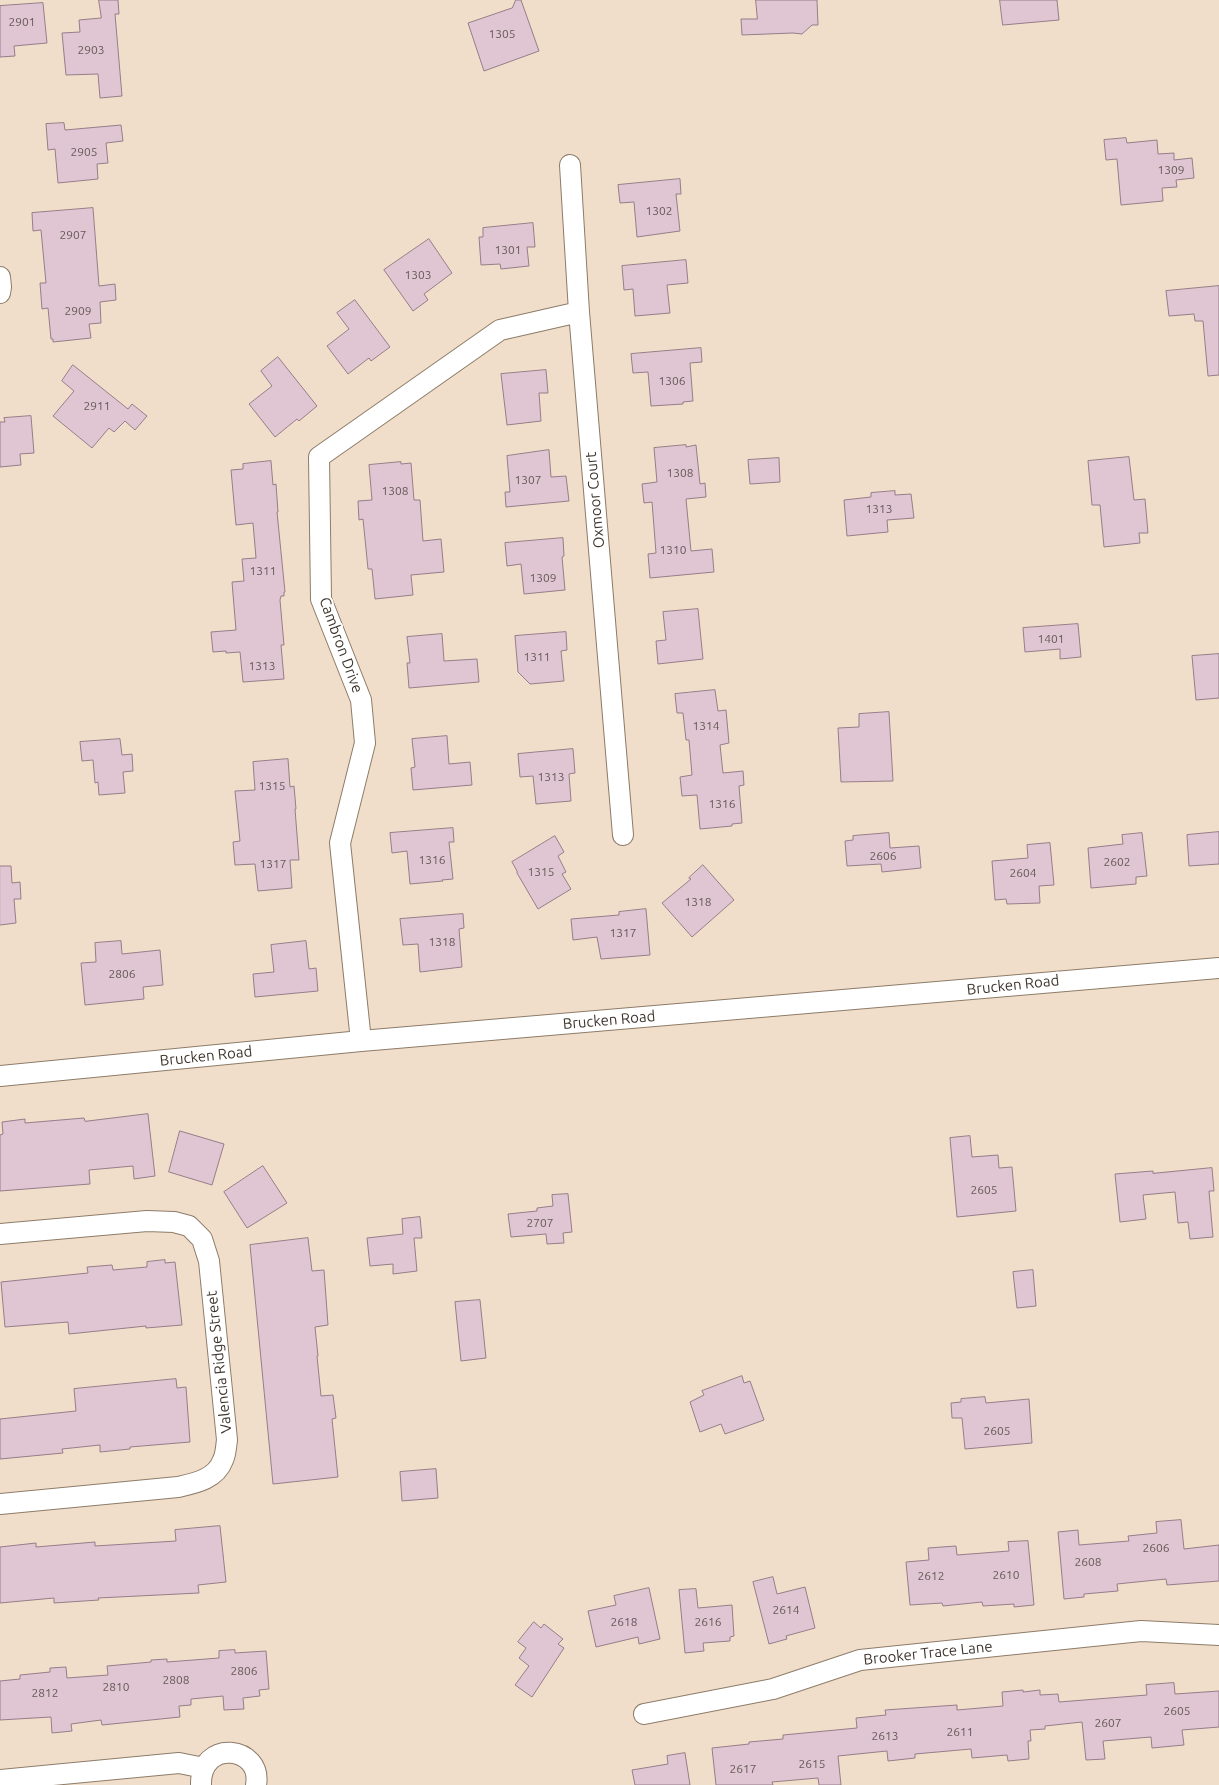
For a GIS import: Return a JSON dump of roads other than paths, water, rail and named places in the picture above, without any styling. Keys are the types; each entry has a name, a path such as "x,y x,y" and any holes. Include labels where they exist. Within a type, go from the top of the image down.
{"street":[{"name":"Oxmoor Court","path":"570,165 579,312 623,835"},
{"path":"0,276 0,293"},
{"name":"Cambron Drive","path":"361,1041 340,844 365,743 361,700 321,598 319,457 500,330 579,312"},
{"name":"Brucken Road","path":"0,1076 361,1041 1219,968"},
{"name":"Valencia Ridge Street","path":"0,1234 148,1221 174,1222 189,1226 202,1239 208,1261 227,1440 224,1459 216,1472 202,1481 178,1487 0,1504"},
{"name":"Brooker Trace Lane","path":"644,1714 773,1689 860,1660 1141,1631 1219,1634"},
{"path":"0,1780 179,1763 202,1776 209,1760 226,1752 244,1756 251,1763 255,1771 256,1785"}]}
